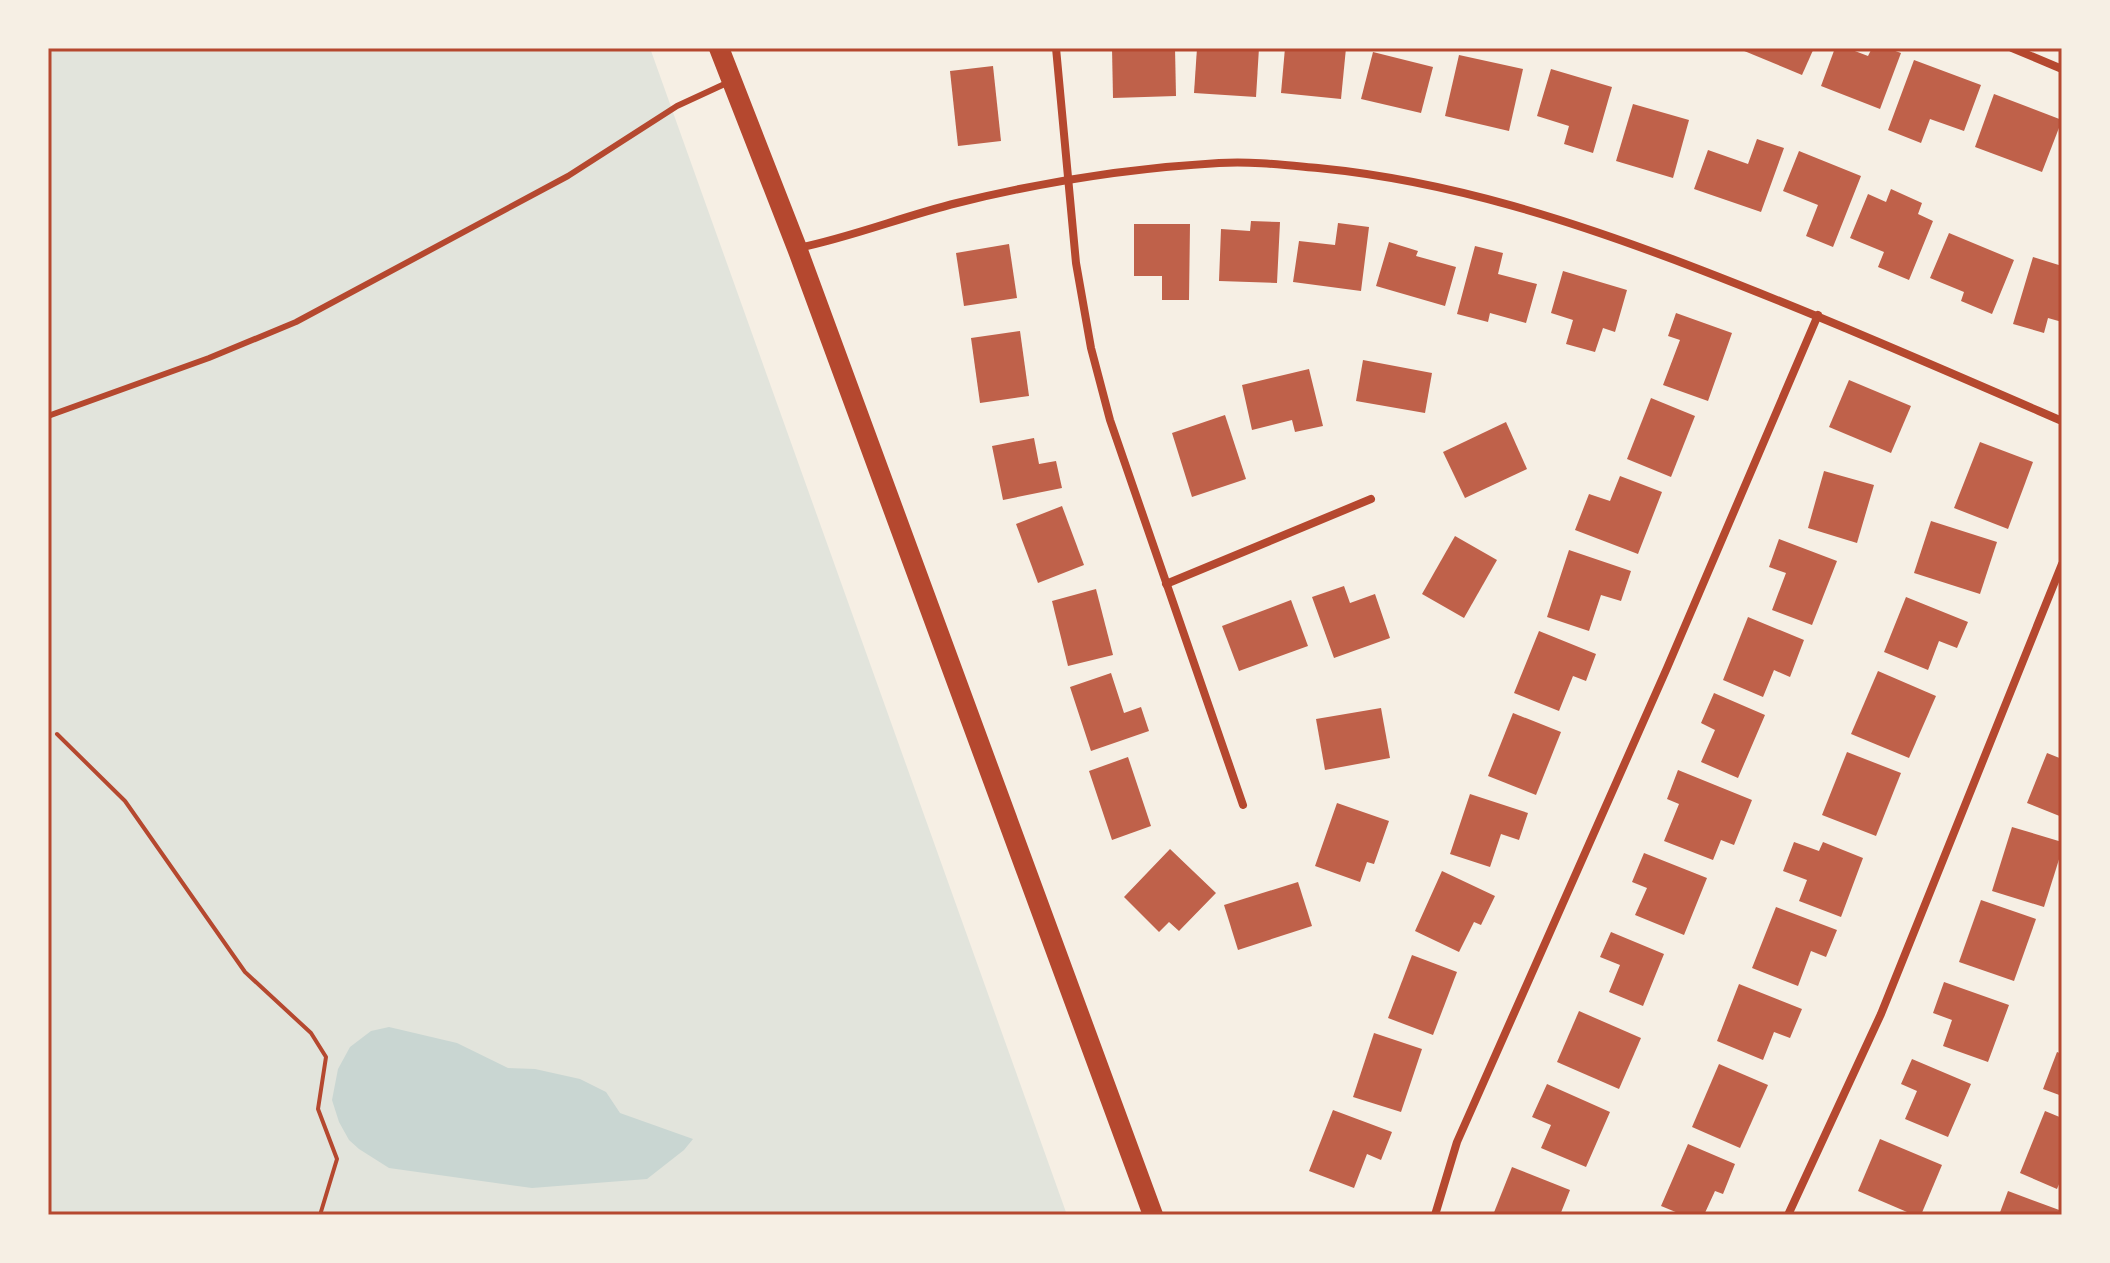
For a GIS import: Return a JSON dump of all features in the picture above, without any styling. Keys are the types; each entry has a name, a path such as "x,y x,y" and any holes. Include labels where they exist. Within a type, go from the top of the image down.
{"highway":[{"path":"719,48 797,248 1153,1215"}],"street":[{"path":"1056,48 1076,263 1091,348 1110,420 1243,805"},
{"path":"2012,48 2062,69"},
{"path":"797,248 957,203 1068,179 1219,163 1265,163 1362,172 1420,182 1601,232 1818,315 2062,421"},
{"path":"1435,1215 1457,1142 1667,668 1818,315"},
{"path":"1166,584 1371,499"},
{"path":"1788,1215 1881,1014 2062,564"}],"lane":[{"path":"48,416 209,358 296,322 568,176 677,106 732,81"}],"path":[{"path":"57,734 125,801 245,972 311,1033 326,1057 318,1109 337,1159 320,1215"}],"shaded area":[{"path":"48,48 650,48 1067,1215 48,1215"},
{"path":"389,1027 457,1043 508,1068 535,1069 580,1079 606,1092 620,1113 693,1139 647,1179 532,1188 389,1168 349,1140 332,1100 338,1069 350,1047 371,1031"}],"building":[{"path":"1112,48 1175,48 1176,96 1113,98"},
{"path":"1197,48 1259,48 1256,97 1194,93"},
{"path":"1285,48 1346,48 1341,99 1281,93"},
{"path":"1737,48 1814,48 1802,75"},
{"path":"1835,48 1847,48 1868,56 1872,48 1887,48 1901,53 1880,109 1821,86"},
{"path":"1373,52 1433,67 1421,113 1361,99"},
{"path":"1459,55 1523,69 1509,131 1445,116"},
{"path":"1914,60 1981,85 1964,131 1930,119 1921,143 1888,130"},
{"path":"993,66 1001,141 958,146 950,71"},
{"path":"1551,69 1612,87 1593,153 1564,144 1569,126 1537,116"},
{"path":"1994,94 2062,120 2042,172 1975,147"},
{"path":"1633,104 1689,120 1673,178 1616,161"},
{"path":"1757,139 1784,148 1761,212 1694,189 1708,150 1748,164"},
{"path":"1799,151 1861,176 1833,247 1806,236 1818,205 1783,191"},
{"path":"1891,189 1922,203 1918,214 1933,221 1909,280 1878,267 1884,252 1850,238 1868,194 1886,202"},
{"path":"1251,221 1280,222 1277,283 1219,281 1221,229 1250,231"},
{"path":"1338,223 1369,227 1361,291 1293,282 1299,241 1335,245"},
{"path":"1134,224 1190,224 1189,300 1162,300 1162,276 1134,276"},
{"path":"1949,233 2014,260 1992,314 1961,301 1964,292 1930,278"},
{"path":"1389,242 1418,251 1416,256 1456,267 1445,306 1376,286"},
{"path":"1009,244 1017,298 964,306 956,253"},
{"path":"1475,246 1503,253 1498,274 1537,284 1526,323 1490,313 1488,322 1457,314"},
{"path":"2033,257 2062,266 2062,322 2048,318 2044,333 2013,324"},
{"path":"1563,271 1627,290 1615,332 1603,328 1595,352 1566,344 1573,320 1551,313"},
{"path":"1676,313 1732,333 1708,401 1663,385 1680,340 1668,336"},
{"path":"1020,331 1029,396 980,403 971,338"},
{"path":"1363,360 1432,373 1425,413 1356,401"},
{"path":"1309,369 1323,426 1295,432 1292,420 1252,430 1242,385"},
{"path":"1849,380 1911,406 1891,453 1829,427"},
{"path":"1651,398 1695,416 1671,477 1627,459"},
{"path":"1225,415 1246,479 1192,497 1172,433"},
{"path":"1506,422 1527,469 1465,498 1443,452"},
{"path":"1034,438 1039,464 1056,461 1062,488 1003,500 992,446"},
{"path":"1980,442 2033,462 2008,529 1954,508"},
{"path":"1824,471 1874,485 1857,543 1808,528"},
{"path":"1620,476 1662,492 1638,554 1575,530 1589,494 1610,501"},
{"path":"1062,506 1084,565 1038,583 1016,524"},
{"path":"1931,521 1997,542 1980,594 1914,573"},
{"path":"1455,536 1497,560 1464,618 1422,594"},
{"path":"1779,539 1837,561 1812,625 1772,610 1786,573 1769,567"},
{"path":"1569,550 1631,571 1621,601 1601,595 1589,631 1547,617"},
{"path":"1344,586 1350,603 1375,594 1390,638 1334,658 1312,597"},
{"path":"1096,589 1113,655 1068,666 1052,601"},
{"path":"1906,597 1968,622 1957,648 1939,641 1928,670 1884,652"},
{"path":"1291,600 1308,646 1239,671 1222,626"},
{"path":"1748,617 1804,640 1790,677 1774,670 1763,697 1723,680"},
{"path":"1539,631 1596,654 1586,681 1573,676 1559,711 1514,693"},
{"path":"1878,671 1936,696 1909,758 1851,734"},
{"path":"1111,673 1124,713 1141,707 1149,731 1091,751 1070,687"},
{"path":"1714,693 1765,715 1738,778 1701,762 1715,730 1701,723"},
{"path":"1381,708 1390,758 1325,770 1316,719"},
{"path":"1513,713 1561,732 1536,795 1488,776"},
{"path":"1847,752 1901,773 1876,836 1822,815"},
{"path":"2047,753 2062,759 2062,817 2027,803"},
{"path":"1128,757 1151,826 1112,840 1089,771"},
{"path":"1678,770 1752,800 1734,845 1721,840 1713,860 1664,841 1679,804 1667,799"},
{"path":"1470,794 1528,813 1519,840 1501,834 1490,867 1450,854"},
{"path":"1337,803 1389,821 1374,864 1367,862 1360,882 1315,866"},
{"path":"2012,827 2062,842 2044,907 1992,891"},
{"path":"1794,842 1819,851 1823,842 1863,858 1841,917 1799,901 1807,880 1783,871"},
{"path":"1170,849 1216,893 1179,931 1169,922 1159,932 1124,897"},
{"path":"1644,853 1707,878 1684,935 1635,915 1647,888 1632,882"},
{"path":"1442,871 1495,896 1481,925 1474,922 1459,952 1415,931"},
{"path":"1298,882 1312,926 1238,950 1224,905"},
{"path":"1981,900 2036,919 2014,981 1959,962"},
{"path":"1776,907 1837,930 1826,957 1811,951 1798,986 1752,968"},
{"path":"1611,932 1664,954 1643,1006 1609,992 1620,965 1600,957"},
{"path":"1412,955 1457,972 1433,1035 1388,1018"},
{"path":"1944,982 2009,1005 1988,1062 1943,1046 1952,1020 1933,1013"},
{"path":"1739,984 1802,1009 1790,1038 1774,1032 1763,1060 1717,1041"},
{"path":"1579,1011 1641,1038 1619,1089 1557,1062"},
{"path":"1374,1033 1422,1049 1401,1112 1353,1097"},
{"path":"2057,1052 2062,1054 2062,1096 2043,1089"},
{"path":"1912,1059 1971,1084 1948,1137 1905,1119 1917,1091 1901,1084"},
{"path":"1719,1064 1768,1085 1740,1148 1692,1127"},
{"path":"1547,1084 1610,1112 1586,1167 1541,1148 1551,1125 1532,1117"},
{"path":"1333,1110 1392,1132 1381,1160 1367,1154 1354,1188 1309,1171"},
{"path":"2045,1111 2062,1118 2062,1177 2057,1189 2020,1173"},
{"path":"1880,1139 1942,1165 1921,1215 1914,1215 1858,1191"},
{"path":"1688,1144 1735,1164 1723,1194 1715,1191 1704,1215 1683,1215 1661,1206"},
{"path":"1512,1167 1570,1190 1560,1215 1493,1215"},
{"path":"2008,1191 2062,1211 2062,1215 1999,1215"}]}
